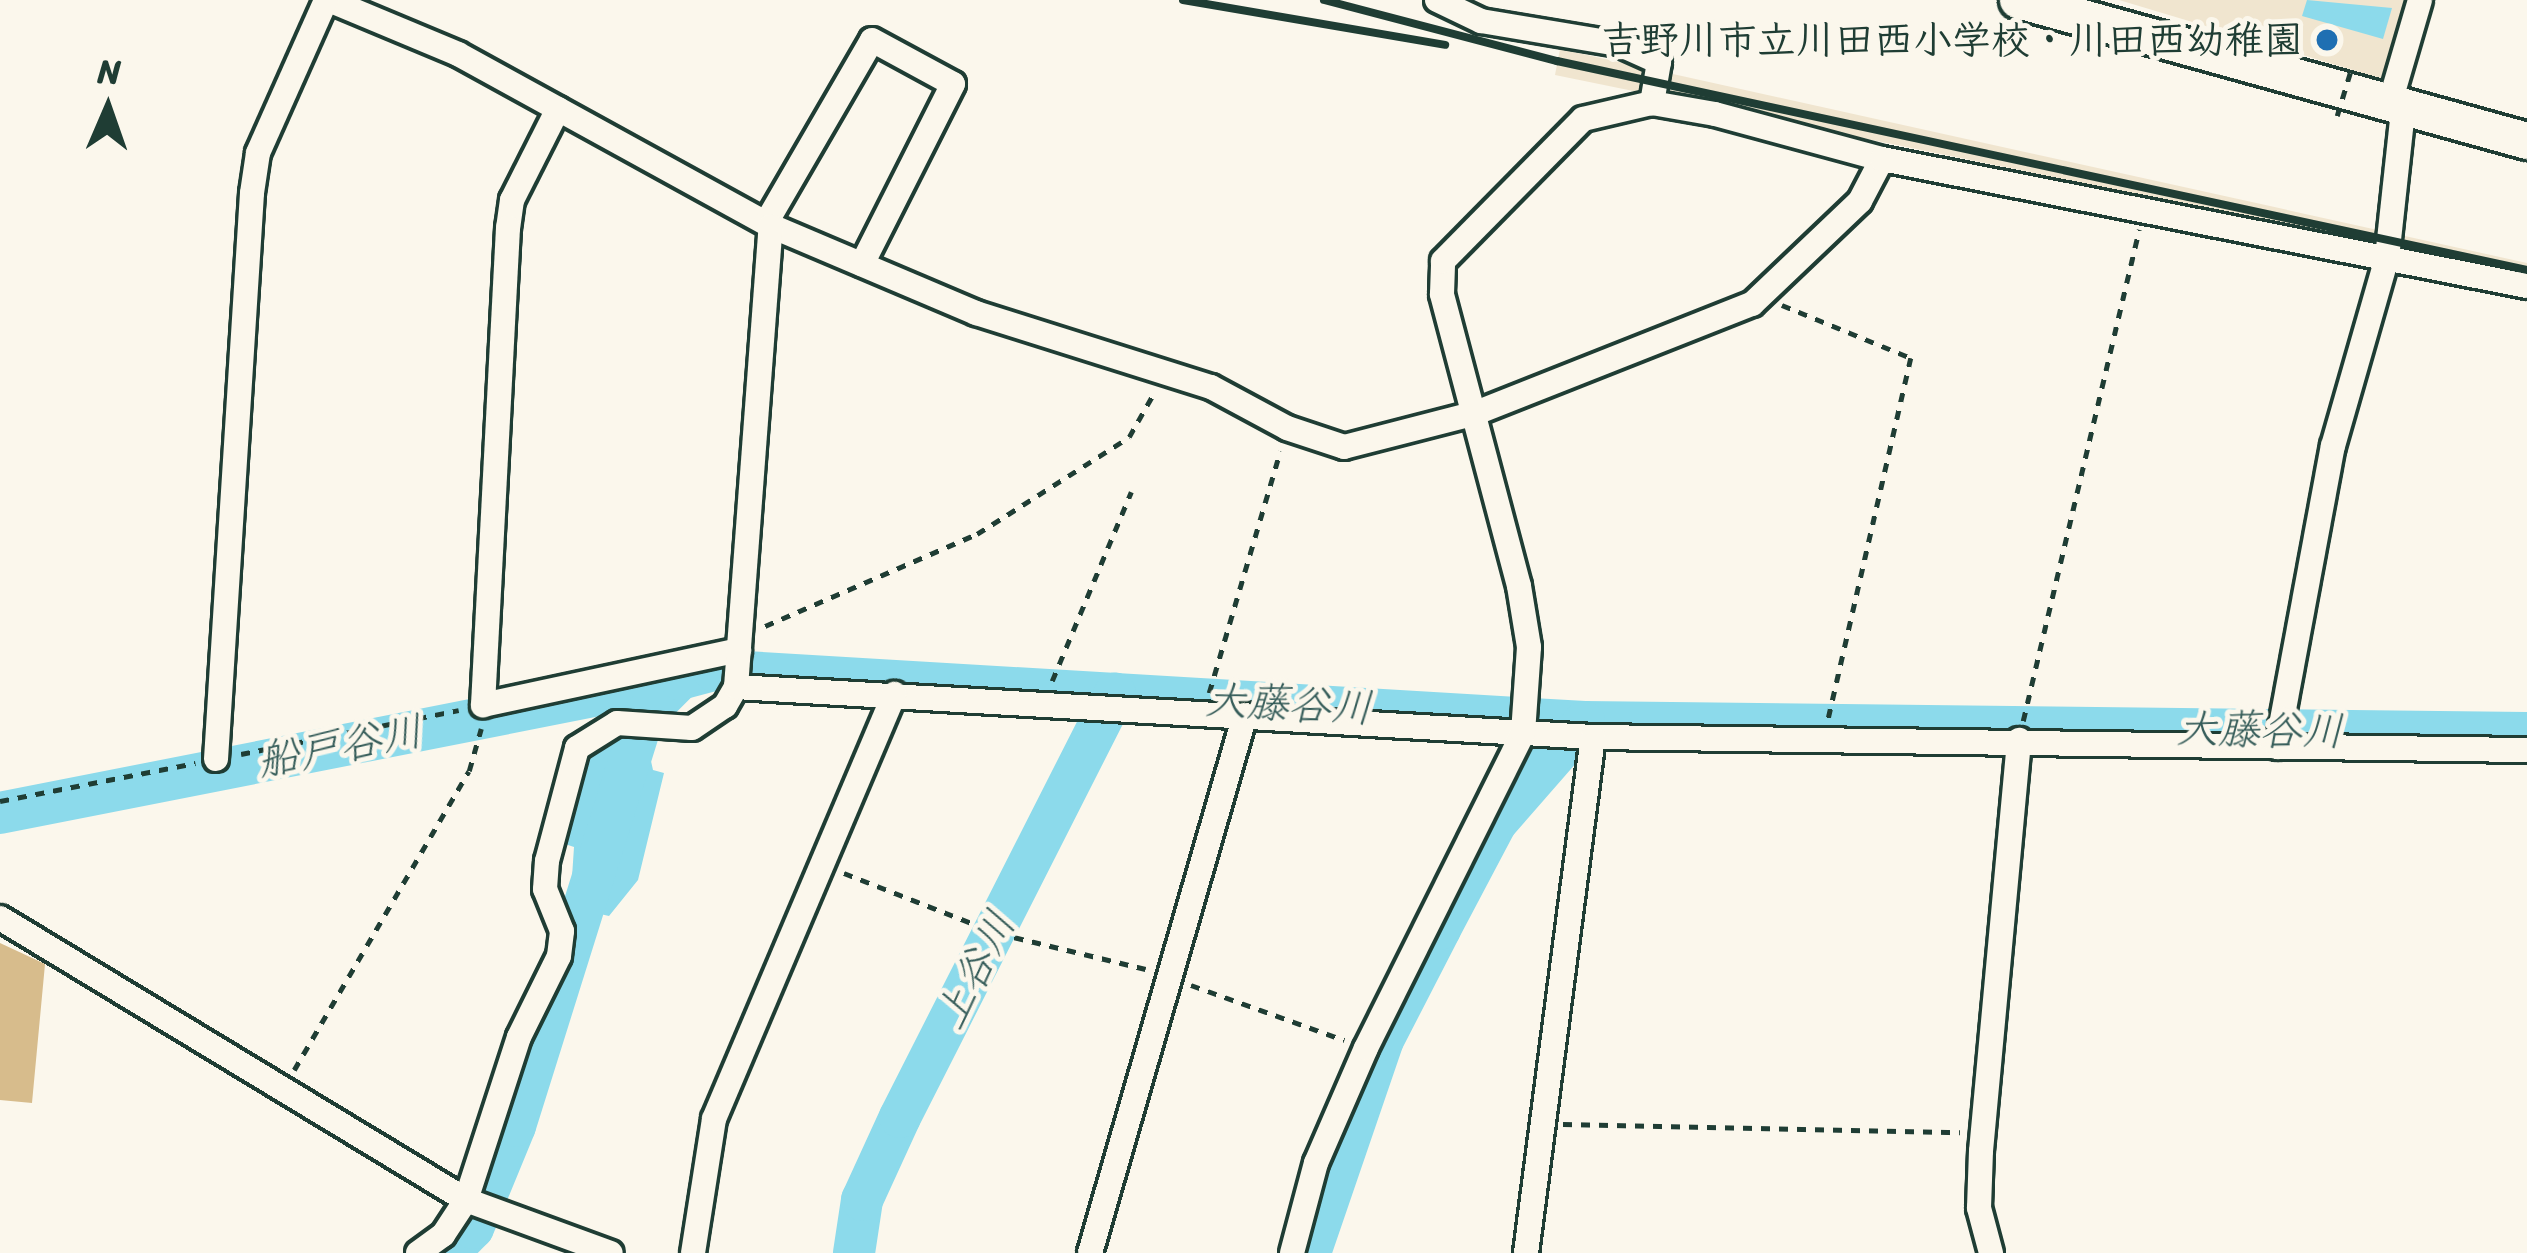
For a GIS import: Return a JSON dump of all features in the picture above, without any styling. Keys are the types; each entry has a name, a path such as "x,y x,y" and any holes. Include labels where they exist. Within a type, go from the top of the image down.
{"highway":[{"path":"2018,0 2527,141"}],"street":[{"path":"216,759 252,193 258,153 327,0 458,54 768,224 976,314 1161,370 1287,428 1344,447 1372,445 1616,364 1760,296 1860,201 1882,159"},
{"path":"1437,0 1480,21 1619,44 1659,62 1652,103"},
{"path":"2278,734 2333,446 2387,258 2396,108 2420,0"},
{"path":"418,1253 479,1205 519,1036 562,943 545,889 547,861 577,748 639,727 692,728 725,706 737,670 768,224 872,40 953,84 862,264"},
{"path":"1292,1253 1316,1162 1366,1048 1524,723 1529,647 1476,413 1442,294 1443,262 1583,118 1652,103 1882,159 2527,286"},
{"path":"558,109 512,200 508,229 482,714 737,670 894,694 1245,716 1524,723 1577,736 2021,731 2278,734 2527,750"},
{"path":"693,1253 714,1119 894,694"},
{"path":"1090,1253 1245,716"},
{"path":"1991,1253 1979,1208 1983,1132 2021,731"},
{"path":"1526,1253 1543,1124 1577,736"},
{"path":"0,918 479,1205 611,1253"}],"path":[{"path":"2337,116 2350,73"},
{"path":"2021,731 2144,207"},
{"path":"1760,296 1911,358 1828,716"},
{"path":"737,670 798,607 976,534 1129,437 1147,415 1161,370"},
{"path":"1209,694 1287,428"},
{"path":"1052,681 1131,492"},
{"path":"0,801 482,714 469,771 283,1088"},
{"path":"822,865 997,933"},
{"path":"1543,1124 1983,1132"}],"shaded area":[{"name":"吉野川市立川田西小学校・川田西幼稚園","path":"2119,0 2412,0 2389,81"},
{"path":"1560,49 2527,263 2527,274 1555,75"}],"water":[{"path":"2307,0 2392,8 2383,39 2302,16"},
{"path":"611,744 649,752 653,770 664,773 638,880 609,916 570,907 574,847 565,844 589,757"}],"building":[{"path":"0,943 45,964 32,1103 0,1100"}],"waterway":[{"name":"大藤谷川","path":"448,1253 473,1228 515,1126 644,715 680,679 713,670 1584,722 2527,733"},
{"name":"船戸谷川","path":"0,813 680,679"},
{"name":"上谷川","path":"854,1253 862,1200 900,1117 1115,694"},
{"name":"上谷川","path":"1310,1253 1383,1040 1440,929 1496,823 1584,722"}],"railway":[{"path":"1183,0 1445,45"},
{"path":"1324,0 1557,61 2527,270"}],"place":[{"name":"吉野川市立川田西小学校・川田西幼稚園","path":"2327,40"}]}
